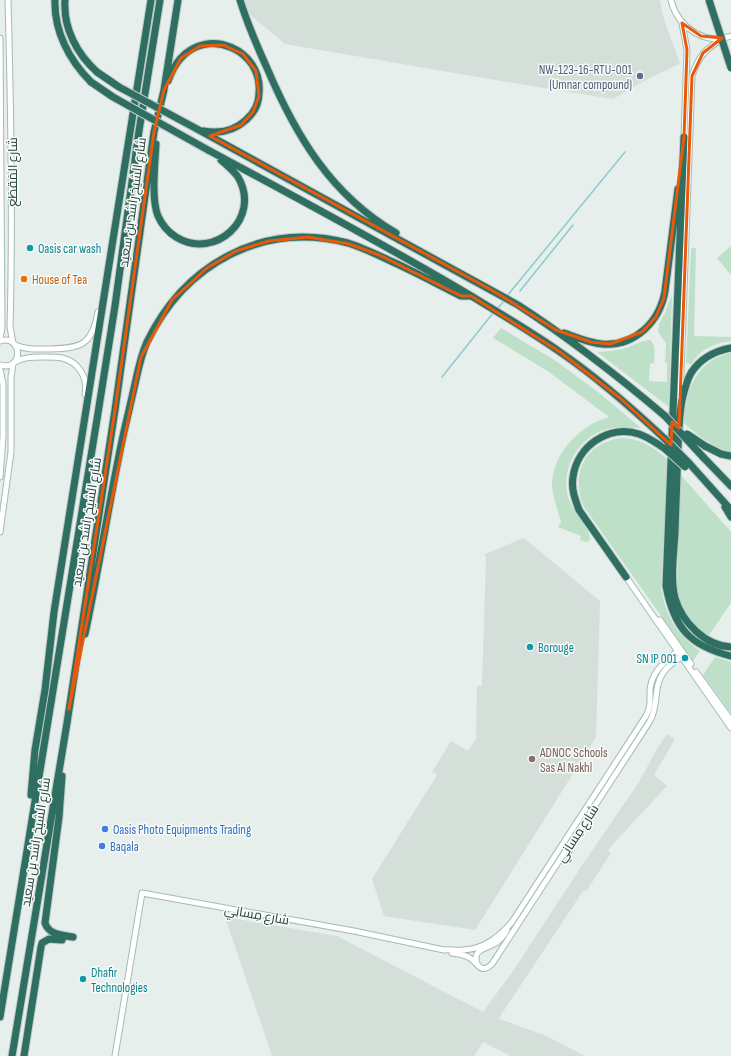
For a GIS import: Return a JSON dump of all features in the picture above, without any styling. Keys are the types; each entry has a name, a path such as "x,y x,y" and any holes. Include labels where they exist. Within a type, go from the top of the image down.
{"highway":[{"path":"55,0 58,25 63,41 70,56 80,71 91,82 113,97 208,150 430,271 560,352 625,403 665,439 687,465 731,510"},
{"path":"65,0 67,23 72,38 79,52 97,72 119,87 197,130 518,304 556,330 624,382 695,440 721,454 731,456"},
{"path":"32,819 32,779 35,750 45,690 54,612 151,0"},
{"name":"شارع الشيخ راشد بن سعيد","path":"0,1017 115,306 139,131 160,0"},
{"name":"شارع الشيخ راشد بن سعيد","path":"13,1056 67,723 115,410 154,132 164,90 178,0"},
{"path":"240,0 255,41 289,117 308,150 345,193 370,216 461,274"},
{"path":"709,0 731,68"},
{"path":"164,90 173,70 181,58 193,49 200,46 215,44 230,47 243,54 248,59 256,71 260,88 259,96 253,112 241,125 225,132 197,130"},
{"path":"154,132 156,142 155,206 158,216 171,234 191,243 210,243 226,236 237,224 244,208 243,192 237,177 232,170 208,150"},
{"path":"556,330 591,342 602,344 618,343 640,334 656,317 662,305 665,291 684,137"},
{"path":"684,137 666,586 669,604 683,630 701,646 731,656"},
{"path":"68,709 91,604 127,415 141,357 158,322 172,300 206,268 236,251 278,239 298,237 316,238 358,246 461,296 471,296"},
{"path":"727,646 706,639 699,634 679,608 673,587 680,419 686,383 691,372 708,356 719,350 731,348"},
{"path":"665,416 731,486"},
{"path":"626,577 579,510 572,487 576,465 581,455 594,441 610,434 630,432 640,434 654,441 687,465"},
{"path":"721,499 731,517"},
{"path":"24,1056 42,943 49,938 72,939 52,932 46,927 44,919 59,817 67,723"}],"street":[{"name":"شارع المَقطَع","path":"8,0 12,218 10,327 18,354 14,363"},
{"path":"671,0 675,12 682,23 691,30 701,36 712,38 731,36"},
{"path":"682,23 687,50 684,137"},
{"name":"شارع المَقطَع","path":"0,38 2,263 2,328 0,338"},
{"path":"680,419 692,76 696,63 703,53 710,46 723,38"},
{"path":"0,341 6,340 31,349 71,348 82,344 88,339 94,330 104,294"},
{"path":"0,365 5,366 28,357 59,357 69,361 83,374 86,385 84,421"},
{"path":"0,532 11,452 11,377 14,363"},
{"path":"0,369 3,384 3,437 0,477"},
{"path":"626,577 657,620 661,621 731,728"},
{"name":"شارع مِسانِي","path":"115,1056 142,893 444,950 465,950 480,947 496,938 512,922 648,712 651,686 656,672 662,664 679,650"},
{"name":"شارع مِسانِي","path":"444,950 469,957 479,967 487,968 492,964 653,717 656,708 657,685 660,678 665,670 683,656"},
{"path":"712,697 731,720"},
{"path":"607,775 613,779"},
{"path":"565,840 570,844"},
{"path":"479,967 476,960 477,953 499,942 512,922"}],"highlighted area":[{"path":"682,23 701,36 722,38 703,53 692,76 679,428 672,422 671,445 620,398 560,352 471,296 461,296 379,255 349,244 308,237 269,241 236,251 207,268 172,300 141,357 69,709 115,410 154,132 164,90 181,58 200,46 223,45 243,54 256,71 259,96 253,112 241,125 210,136 495,292 556,330 591,342 610,344 642,332 656,317 664,298 684,137 687,50"}],"shaded area":[{"path":"245,0 660,0 663,16 680,64 651,77 613,99 285,44 248,13"},
{"path":"524,538 600,601 596,737 475,930 384,916 372,879 437,775 432,772 451,741 468,751 476,739 477,686 482,686 485,554"},
{"path":"667,734 675,739 654,775 667,786 613,844 608,851 611,853 587,890 583,891 499,1018 544,1035 585,1056 511,1056 483,1042 474,1056 272,1056 225,917 337,936 483,1012 513,971 639,782 658,747"}],"green space":[{"path":"731,246 731,275 717,258"},
{"path":"691,248 696,248 694,336 731,337 731,341 714,345 703,351 692,364 686,363"},
{"path":"672,294 669,407 597,352 613,351 629,347 642,341 650,340 654,345 655,354 654,363 650,364 649,381 667,382 667,363 665,363 666,343 658,332 659,324"},
{"path":"501,328 556,361 598,392 641,428 626,427 601,431 584,442 572,458 566,487 570,502 585,525 590,536 590,540 586,542 580,540 581,536 558,527 561,522 554,500 552,486 553,476 559,458 576,435 592,424 609,417 549,372 493,338"},
{"path":"731,353 731,452 711,444 700,437 684,423 690,388 701,370 719,357"},
{"path":"620,438 640,441 657,451 668,460 661,588 669,616 673,624 692,645 700,651 693,661 584,507 580,495 580,473 583,463 589,454 597,447 608,441"},
{"path":"680,474 731,532 731,603 707,638 687,616 678,596"},
{"path":"715,657 731,662 731,713 703,675"}],"waterway":[{"path":"507,296 625,152"},
{"path":"520,291 573,225"},
{"path":"497,309 504,301"},
{"path":"442,377 493,313"}],"place":[{"name":"NW-123-16-RTU-001 (Umnar compound)","path":"640,76"},
{"name":"Oasis car wash","path":"30,248"},
{"name":"House of Tea","path":"24,279"},
{"name":"Borouge","path":"530,647"},
{"name":"SN IP 001","path":"685,658"},
{"name":"ADNOC Schools Sas Al Nakhl","path":"532,759"},
{"name":"Oasis Photo Equipments Trading","path":"105,829"},
{"name":"Baqala","path":"102,846"},
{"name":"Dhafir Technologies","path":"83,979"}]}
